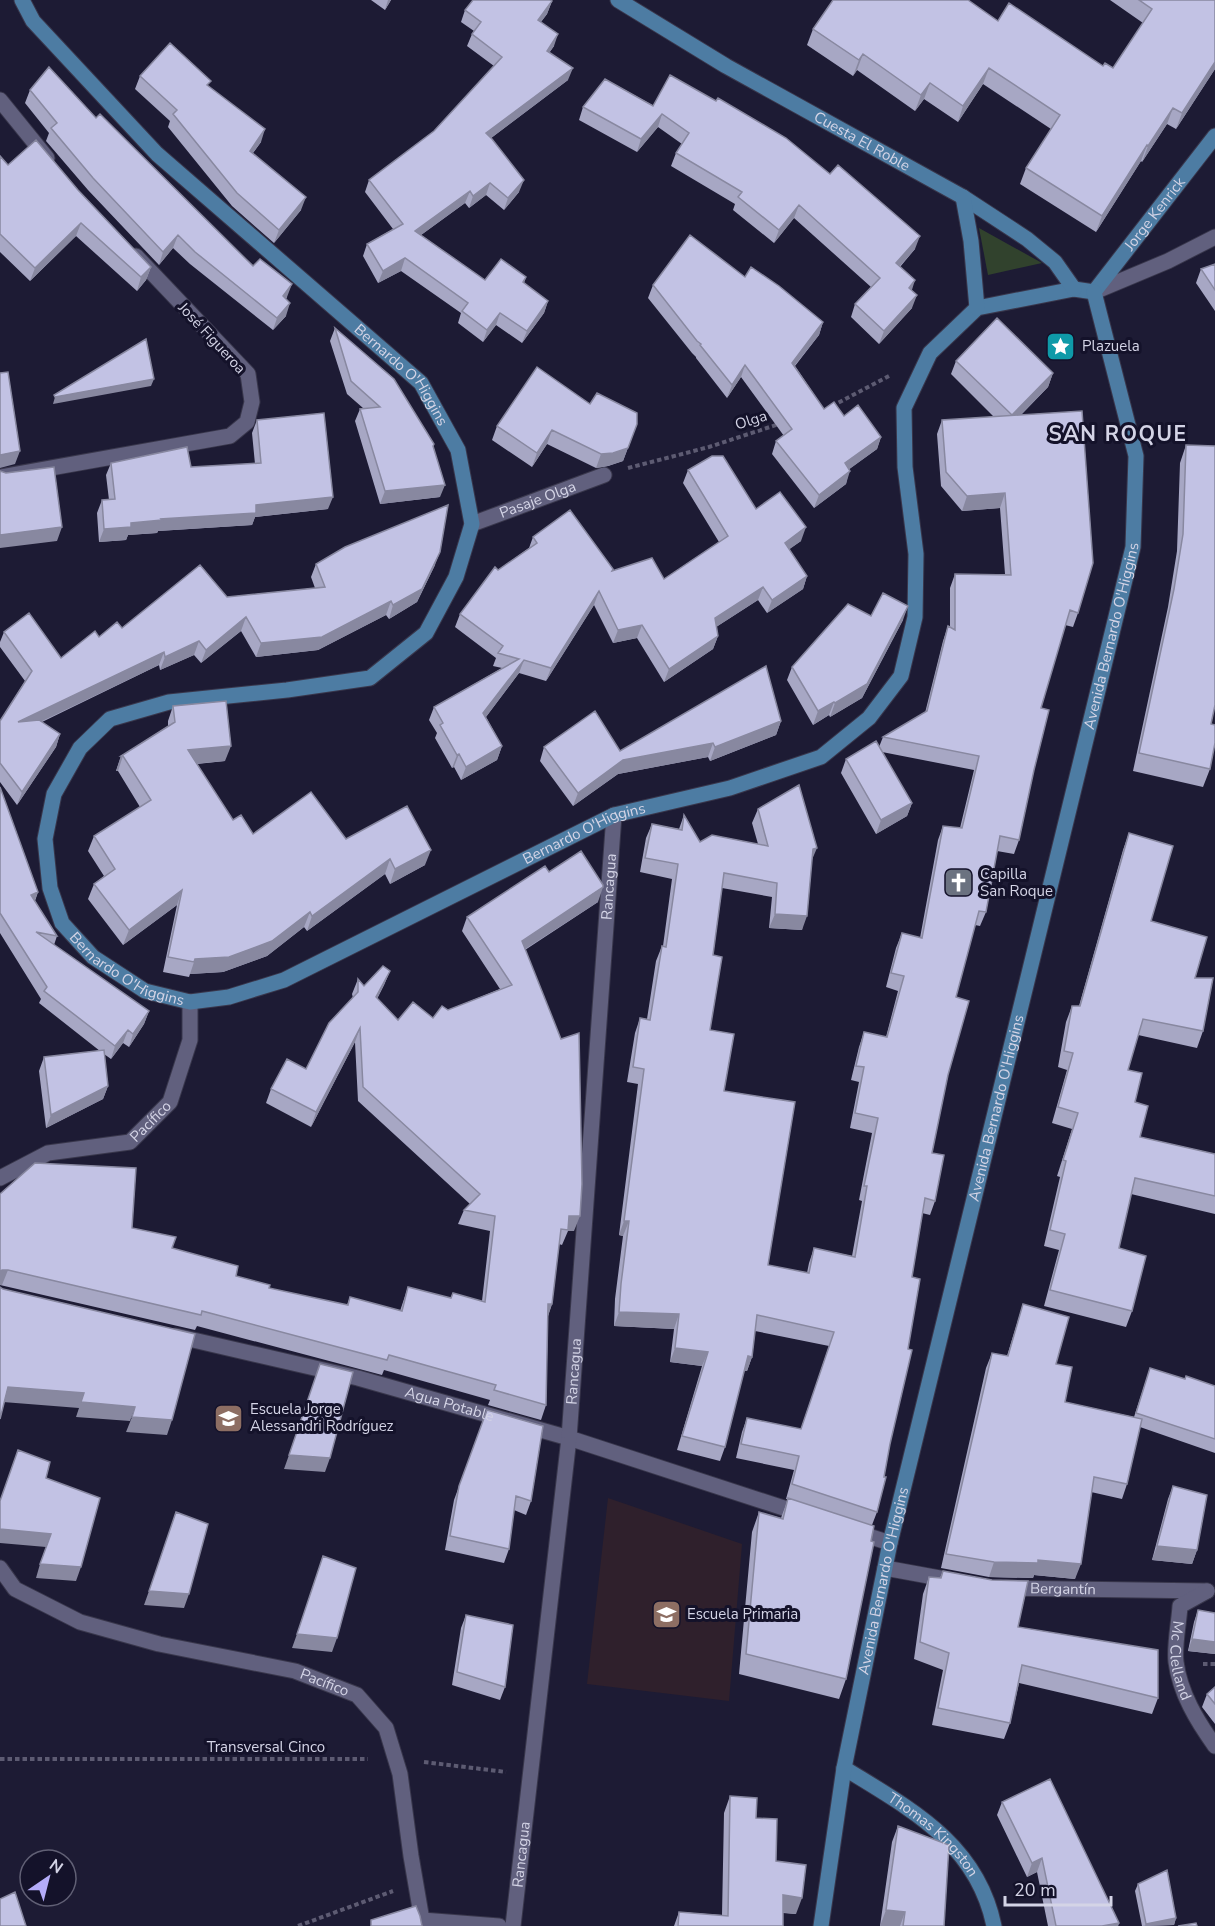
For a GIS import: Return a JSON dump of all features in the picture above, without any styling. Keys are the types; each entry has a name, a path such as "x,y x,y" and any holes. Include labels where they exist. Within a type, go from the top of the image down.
{"main road":[{"name":"Bernardo O'Higgins","path":"22,0 33,21 157,154 421,383 458,450 472,524 456,577 426,633 370,678 287,690 169,702 110,719 80,748 54,794 45,839 50,888 62,923 93,957 145,991 190,1002 230,997 284,980 614,815 730,788 821,757 870,718 901,676 915,617 916,554 905,467 904,408 930,353 977,308"},
{"name":"Cuesta El Roble","path":"618,0 726,66 963,197 1027,239 1055,262 1074,289"},
{"name":"Jorge Kenrick","path":"1094,292 1215,136"},
{"path":"963,197 971,241 977,308 1074,289 1094,292"},
{"name":"Avenida Bernardo O'Higgins","path":"820,1926 844,1768 890,1544 1133,547 1136,456 1094,292"},
{"name":"Thomas Kingston","path":"844,1768 910,1809 953,1845 973,1870 991,1907 994,1926"}],"street":[{"path":"0,100 58,170"},
{"path":"1094,292 1168,261 1215,237"},
{"name":"José Figueroa","path":"0,477 230,436 247,422 252,402 248,374 128,248"},
{"name":"Pasaje Olga","path":"472,524 604,475"},
{"name":"Rancagua","path":"513,1926 569,1438 614,815"},
{"name":"Pacífico","path":"0,1178 48,1153 130,1142 170,1102 190,1040 190,1002"},
{"name":"Agua Potable","path":"162,1332 358,1378 569,1438 813,1518"},
{"path":"835,1525 890,1544"},
{"path":"885,1568 965,1583"},
{"name":"Pacífico","path":"0,1569 15,1589 80,1622 159,1644 295,1671 357,1695 386,1728 400,1774 422,1920 499,1926"},
{"name":"Bergantín","path":"988,1587 1211,1589"},
{"name":"Mc Clelland","path":"1211,1589 1180,1606 1176,1661 1183,1688 1196,1719 1215,1746"}],"path":[{"path":"826,408 837,405 930,353"},
{"name":"Olga","path":"604,475 709,447 783,422"},
{"name":"Transversal Cinco","path":"0,1760 395,1759 530,1774"},
{"path":"298,1926 415,1883"}],"shaded area":[{"name":"Escuela Primaria","path":"608,1498 742,1544 729,1701 587,1684"}],"green space":[{"path":"979,228 1042,263 988,275"}],"building":[{"path":"473,0 552,1 538,20 558,34 547,51 573,68 486,133 524,180 508,198 490,183 473,196 470,191 415,231 485,280 501,259 526,277 523,282 548,301 527,331 500,313 487,330 462,311 468,303 405,258 383,271 367,244 403,224 369,180 434,131 502,57 472,34 481,22 465,10"},
{"path":"833,0 968,0 998,21 1009,3 1103,66 1105,63 1113,68 1152,9 1139,0 1215,0 1215,62 1182,113 1173,108 1102,216 1026,168 1060,115 989,68 963,106 930,83 921,95 863,54 859,60 813,29"},
{"path":"170,43 211,81 207,85 265,129 250,151 306,197 279,230 237,193 173,114 177,110 140,76"},
{"path":"49,67 96,118 100,114 253,266 260,259 292,284 283,296 290,303 277,318 195,252 178,235 163,252 93,178 51,128 57,123 30,90"},
{"path":"670,75 716,101 718,98 786,138 830,174 838,165 920,236 896,263 915,280 909,288 917,295 884,331 855,304 880,278 799,205 779,230 738,197 742,192 676,153 689,133 662,114 641,139 583,107 605,79 653,106"},
{"path":"36,140 78,190 151,267 141,277 81,223 35,268 0,234 0,156 8,165"},
{"path":"690,235 745,277 751,267 779,286 823,322 792,363 824,409 834,402 844,416 858,405 881,437 845,463 850,471 819,495 776,441 792,429 745,365 732,385 653,285"},
{"path":"1215,264 1215,290 1201,269"},
{"path":"997,318 1053,373 1012,415 956,361"},
{"path":"335,328 394,379 434,444 445,485 385,491 360,409 380,407 351,381"},
{"path":"146,339 154,379 55,397 54,395"},
{"path":"537,367 590,404 597,393 637,413 637,424 628,448 601,454 552,430 537,453 497,426"},
{"path":"8,372 20,451 0,455 0,373"},
{"path":"1082,411 1093,563 1078,613 1070,610 1041,708 1049,710 1019,840 1000,836 986,912 979,911 956,997 969,1001 948,1075 932,1153 944,1155 935,1201 925,1198 912,1277 920,1279 908,1349 912,1350 877,1512 792,1484 799,1456 741,1444 747,1418 801,1429 834,1332 757,1315 752,1357 748,1356 725,1447 682,1436 708,1352 675,1348 679,1314 619,1312 629,1221 624,1221 644,1069 633,1067 640,1018 650,1020 662,946 666,947 678,864 645,858 652,824 682,830 684,815 700,842 712,835 768,846 758,809 799,785 817,848 813,849 807,916 775,914 777,883 724,873 713,955 722,957 710,1030 734,1034 724,1091 795,1102 768,1265 809,1273 814,1248 855,1257 867,1186 864,1186 878,1118 855,1113 864,1067 856,1066 864,1032 887,1037 904,976 891,973 902,933 922,938 943,826 962,828 979,756 883,737 927,711 948,626 955,630 955,574 1011,575 1005,493 967,496 946,472 942,420"},
{"path":"324,413 333,497 256,505 256,513 161,519 131,523 131,527 104,529 102,500 115,499 111,463 187,447 191,467 261,463 257,420"},
{"path":"1186,445 1215,446 1215,705 1211,724 1215,725 1215,743 1210,769 1139,753 1174,589 1183,534"},
{"path":"712,456 723,456 756,509 780,492 806,527 785,543 807,576 772,600 763,587 715,618 718,636 669,669 642,625 618,630 599,591 551,668 524,660 483,713 502,746 466,767 440,725 443,723 434,707 519,659 498,653 503,646 460,614 495,567 498,570 537,543 533,537 570,510 613,569 612,571 652,558 664,579 728,536 688,470"},
{"path":"54,467 62,527 0,535 0,471 6,473"},
{"path":"448,505 440,552 422,589 393,605 391,601 322,637 261,643 246,617 206,650 199,641 165,657 164,652 18,722 39,720 60,734 22,792 0,763 0,721 32,671 4,632 29,613 61,658 95,631 99,637 117,622 122,628 200,565 227,597 325,587 316,564 345,547"},
{"path":"883,593 908,606 867,684 818,711 792,667 848,604 871,616"},
{"path":"766,666 781,721 715,747 713,743 623,760 578,793 544,747 595,711 620,751"},
{"path":"226,701 231,746 188,750 233,820 241,815 253,834 311,792 346,839 407,806 431,850 395,869 390,859 312,916 310,912 272,941 229,957 195,959 194,962 168,957 182,890 129,930 94,884 115,869 94,836 151,800 121,756 175,722 173,706"},
{"path":"876,741 912,803 881,820 846,759"},
{"path":"0,787 38,892 31,895 57,936 36,932 149,1011 133,1034 128,1030 115,1046 44,991 47,987 0,913"},
{"path":"1129,833 1173,846 1151,921 1207,937 1195,978 1213,978 1203,1031 1143,1019 1128,1070 1142,1073 1135,1102 1148,1106 1140,1137 1215,1154 1215,1196 1135,1178 1119,1248 1146,1256 1132,1311 1050,1290 1065,1234 1050,1230 1066,1161 1063,1160 1078,1113 1058,1107 1073,1053 1064,1051 1072,1006 1080,1006"},
{"path":"581,851 603,887 522,941 561,1039 579,1033 582,1184 580,1216 569,1216 568,1230 561,1229 552,1304 548,1304 546,1405 494,1390 496,1385 389,1355 387,1360 202,1311 201,1315 8,1270 0,1272 0,1194 35,1163 136,1168 132,1228 176,1237 172,1248 238,1266 236,1276 270,1285 269,1288 348,1305 350,1297 402,1311 408,1287 451,1298 453,1293 485,1302 495,1216 464,1210 480,1194 363,1087 360,1028 316,1112 271,1089 287,1059 306,1069 329,1023 358,992 358,979 364,986 383,966 390,971 376,997 398,1020 413,1002 433,1018 442,1006 448,1010 512,985 467,917 545,866 549,872"},
{"path":"104,1050 108,1086 51,1115 44,1057"},
{"path":"0,1287 195,1334 172,1420 132,1417 135,1407 81,1402 84,1393 8,1387 0,1419"},
{"path":"1023,1304 1069,1317 1056,1364 1072,1367 1065,1402 1142,1419 1127,1484 1094,1477 1081,1564 1038,1560 1038,1563 994,1562 946,1554 992,1353 1008,1356"},
{"path":"320,1364 353,1372 330,1458 289,1455"},
{"path":"1150,1368 1185,1379 1186,1376 1215,1386 1215,1439 1136,1413"},
{"path":"487,1410 543,1426 531,1501 516,1496 509,1549 450,1536 459,1486"},
{"path":"18,1450 50,1462 46,1478 100,1498 81,1567 40,1564 51,1534 0,1529 0,1501"},
{"path":"1173,1486 1207,1495 1197,1550 1157,1546"},
{"path":"788,1498 874,1526 871,1541 874,1542 846,1679 746,1654 759,1512 783,1519"},
{"path":"176,1512 208,1524 189,1594 149,1591"},
{"path":"323,1556 356,1568 337,1638 297,1634"},
{"path":"943,1571 992,1580 1028,1581 1018,1627 1158,1650 1158,1698 1022,1665 1010,1723 938,1708 949,1653 920,1642 929,1577 941,1578"},
{"path":"1198,1610 1215,1613 1215,1642 1192,1639"},
{"path":"466,1615 513,1625 505,1687 457,1672"},
{"path":"1215,1687 1215,1704 1207,1694"},
{"path":"1050,1779 1119,1923 1102,1926 1056,1926 1042,1858 1032,1863 1002,1802"},
{"path":"730,1796 757,1798 756,1818 777,1819 776,1861 806,1865 802,1898 783,1895 783,1926 678,1926 679,1912 728,1916"},
{"path":"898,1826 949,1845 944,1926 903,1926 905,1912 886,1910"},
{"path":"1167,1870 1176,1918 1146,1924 1138,1884"},
{"path":"15,1892 18,1908 20,1908 26,1926 0,1926 0,1899"},
{"path":"416,1906 422,1926 371,1926 371,1920"},
{"path":"1196,1923 1197,1926 1178,1926"}],"place":[{"name":"Plazuela","path":"1061,346"},
{"name":"Capilla San Roque","path":"959,883"},
{"name":"Escuela Jorge Alessandri Rodríguez","path":"229,1418"},
{"name":"Escuela Primaria","path":"666,1614"}],"district":[{"name":"SAN ROQUE","path":"1118,434"}]}
